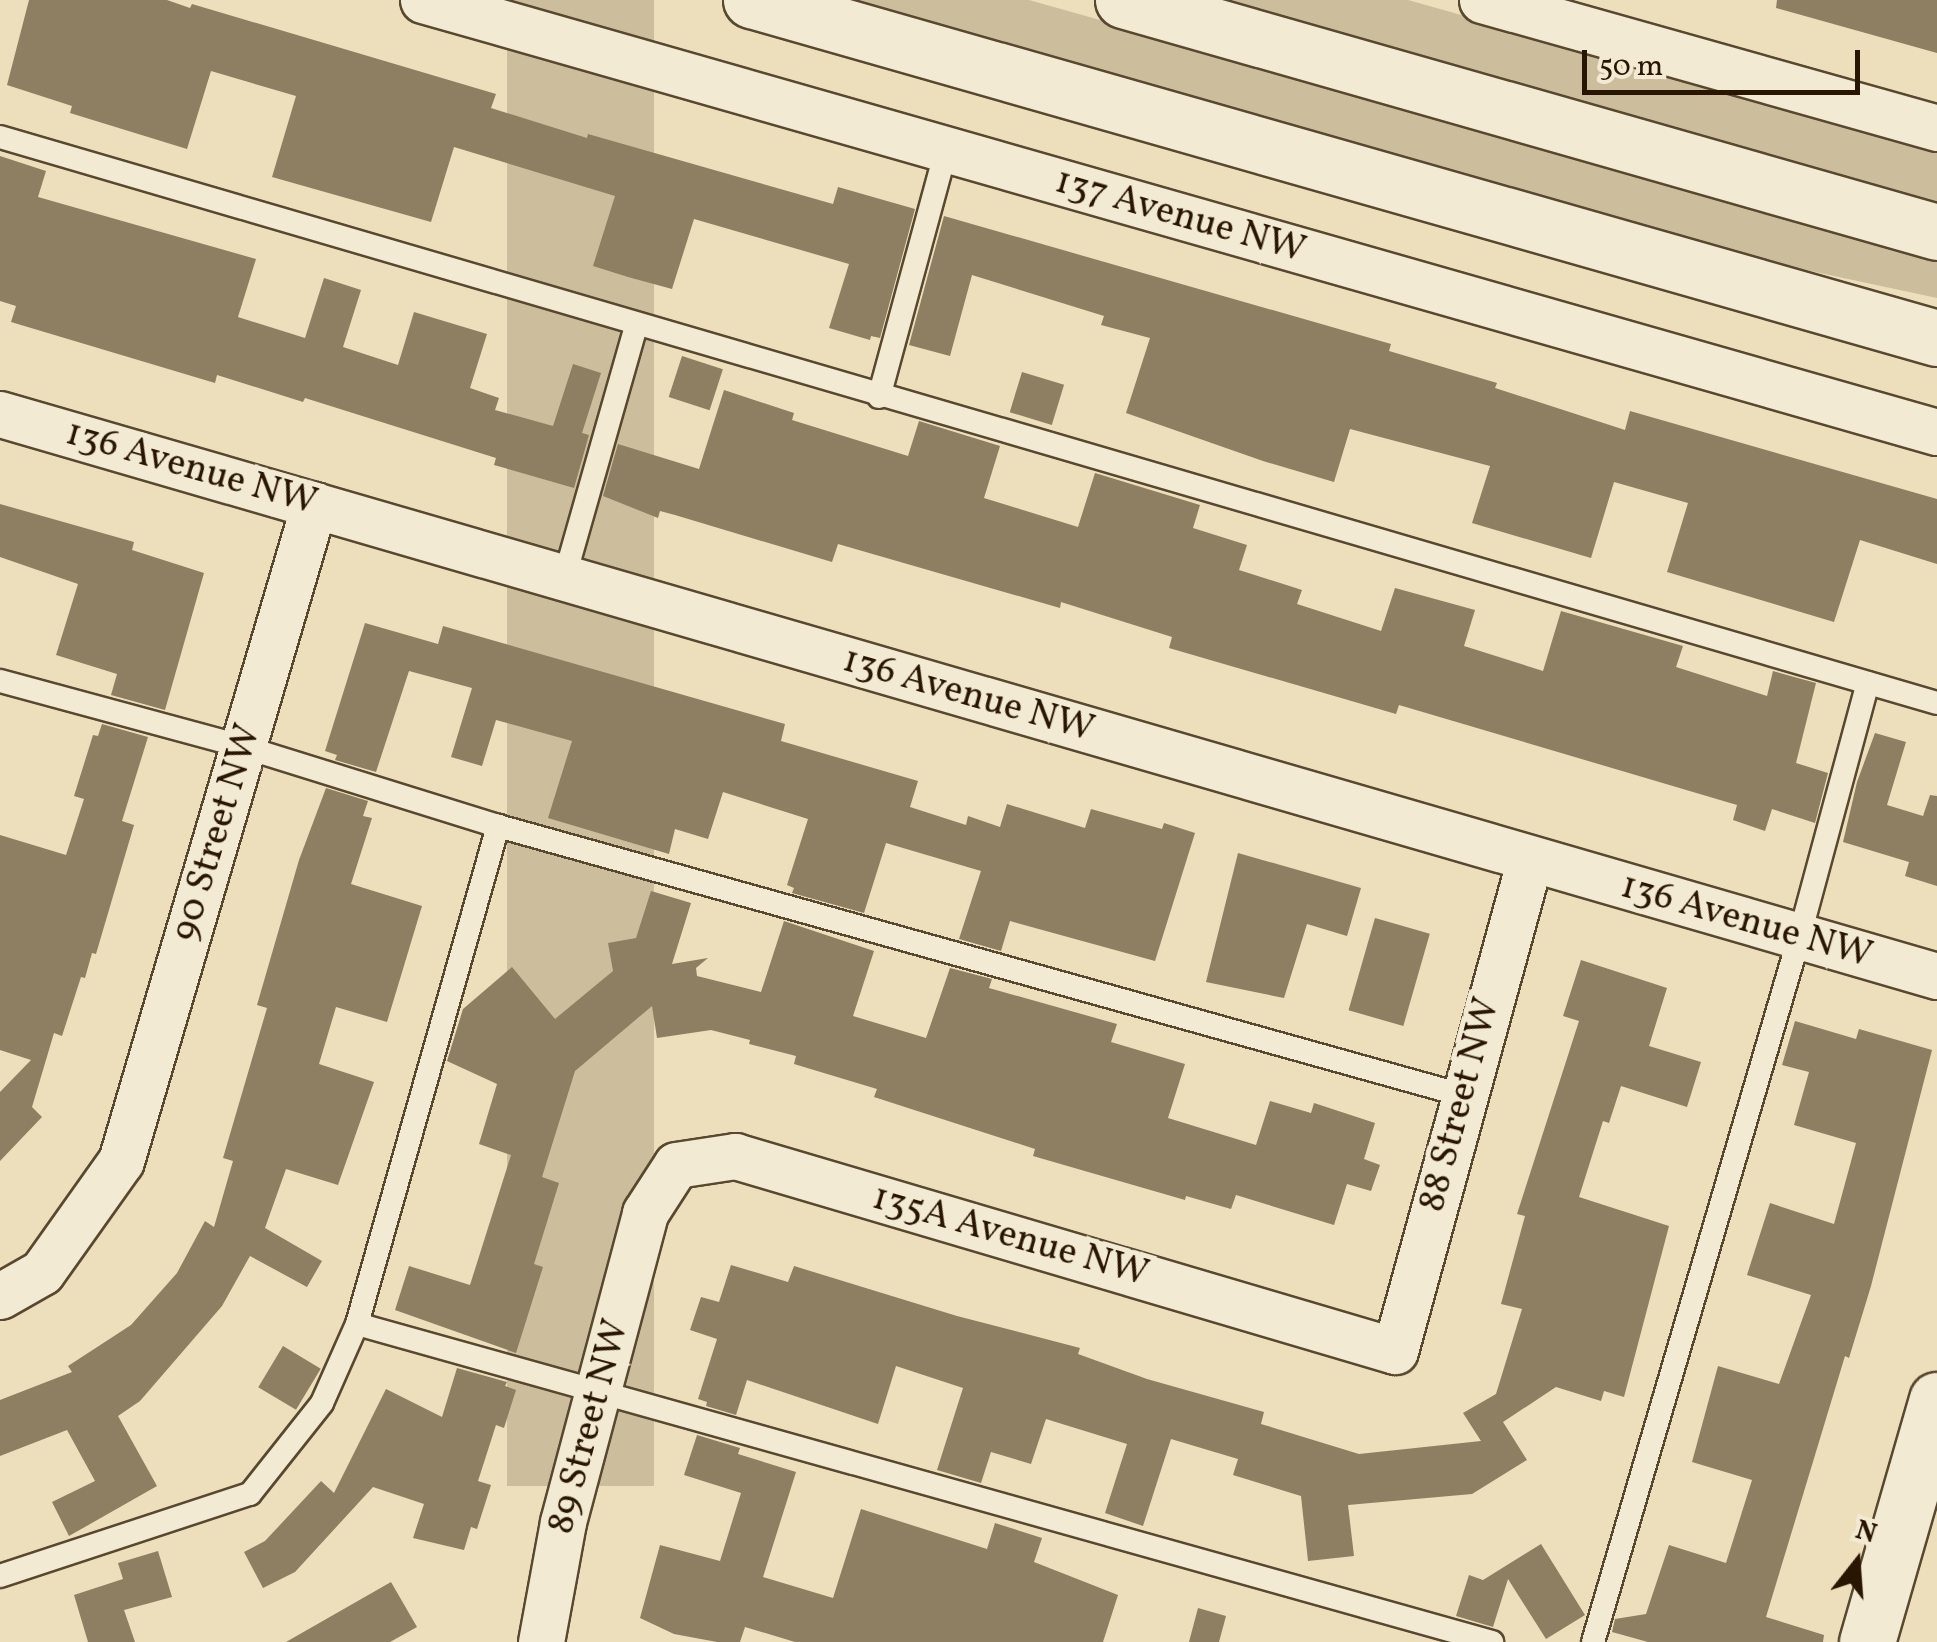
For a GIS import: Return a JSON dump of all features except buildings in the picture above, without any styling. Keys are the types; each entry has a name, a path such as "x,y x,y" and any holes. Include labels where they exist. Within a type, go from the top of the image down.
{"main road":[{"path":"750,0 1937,338"},
{"path":"1123,0 1937,232"},
{"path":"1868,1642 1923,1504 1937,1400"}],"street":[{"name":"137 Avenue NW","path":"423,0 1937,432"},
{"path":"1482,0 1937,128"},
{"name":"136 Avenue NW","path":"0,414 1937,976"},
{"name":"90 Street NW","path":"0,1296 42,1272 120,1161 314,506"},
{"name":"88 Street NW","path":"1395,1351 1462,1095 1530,859"},
{"name":"135A Avenue NW","path":"645,1213 676,1166 735,1156 1395,1351"},
{"name":"89 Street NW","path":"541,1642 563,1522 602,1389 645,1213"}],"lane":[{"path":"0,137 636,326 1937,702"},
{"path":"879,396 946,151"},
{"path":"564,580 636,326"},
{"path":"0,681 244,747 498,826 1462,1095"},
{"path":"1593,1642 1799,938 1868,684"},
{"path":"0,1576 250,1494 322,1403 357,1324 498,826"},
{"path":"357,1324 602,1389 1492,1642"}],"shaded area":[{"path":"507,0 654,0 654,1486 507,1486"},
{"path":"833,0 1029,0 1937,256 1937,298 1703,248"},
{"path":"1217,0 1408,0 1937,149 1937,205"}]}
